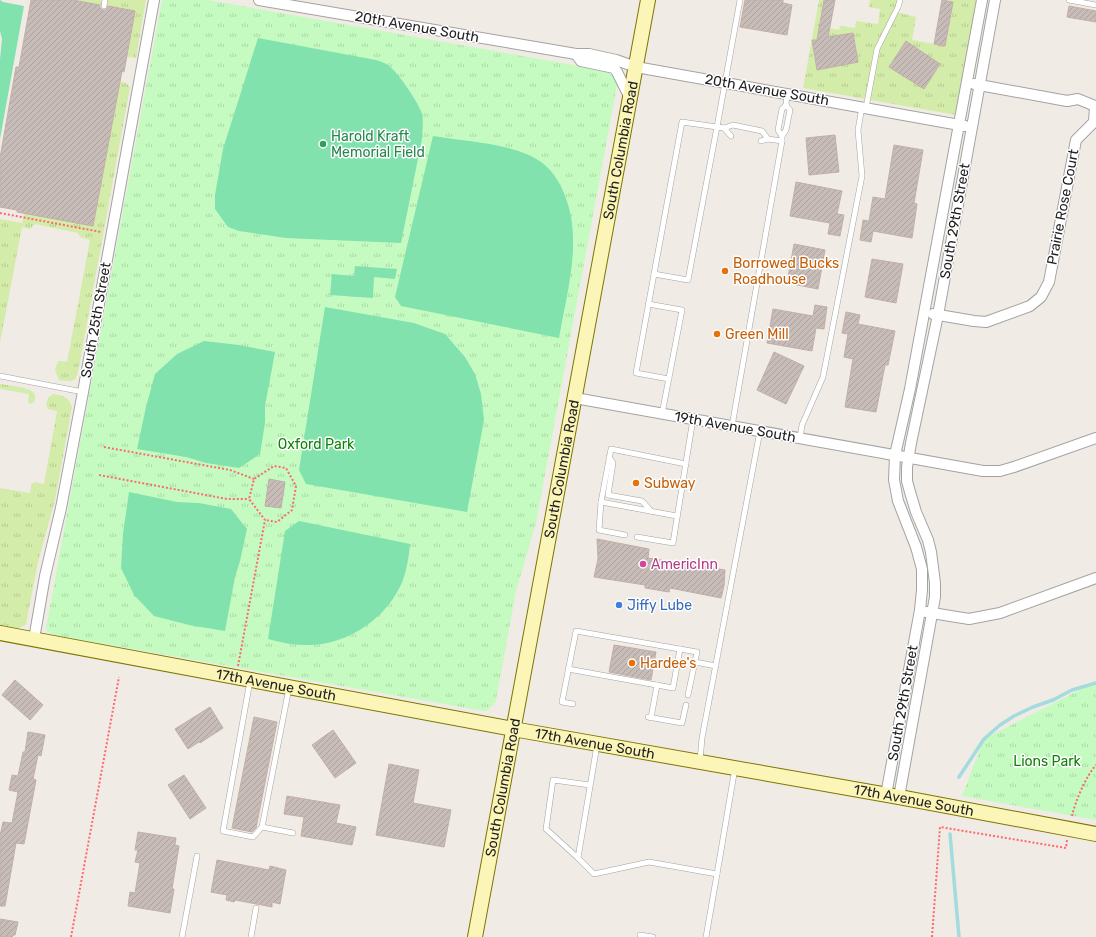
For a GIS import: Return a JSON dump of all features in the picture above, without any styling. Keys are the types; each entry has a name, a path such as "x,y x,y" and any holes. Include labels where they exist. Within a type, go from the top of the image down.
{"street":[{"name":"South 25th Street","path":"34,639 45,576 61,508 83,392 154,0"},
{"name":"20th Avenue South","path":"259,0 576,54 589,54 616,60 636,67 959,124"},
{"name":"South Columbia Road","path":"475,937 648,0"},
{"name":"South 29th Street","path":"892,796 922,590 922,569 916,547 898,501 894,480 895,455 910,390 982,0"},
{"name":"South 29th Street","path":"892,796 935,597 934,567 931,552 928,540 916,512 907,481 907,468 938,315 995,0"},
{"name":"20th Avenue South","path":"576,54 581,61 614,68 618,72 630,98"},
{"path":"966,82 980,85"},
{"name":"Prairie Rose Court","path":"938,315 974,322 986,322 1030,306 1042,297 1049,282 1076,140 1094,122 1095,106 1078,99 1067,101 980,85"},
{"path":"959,124 972,127"},
{"path":"924,312 938,315"},
{"name":"19th Avenue South","path":"575,398 895,455"},
{"path":"895,455 982,470 1000,471 1096,438"},
{"path":"920,610 969,619 1000,613 1096,578"},
{"name":"17th Avenue South","path":"0,633 513,730 892,796 1096,834"}],"lane":[{"path":"654,274 688,280 740,0"},
{"path":"800,438 802,425 823,377 862,176 858,130 877,49 900,0"},
{"path":"1069,0 1096,5"},
{"path":"782,138 778,130 782,109 786,105 787,94"},
{"path":"732,426 782,138 786,130 790,110 786,105"},
{"path":"669,379 636,372 682,122 724,128 733,125 762,131 768,139"},
{"path":"724,128 731,136"},
{"path":"760,141 782,138"},
{"path":"648,304 682,310 662,414"},
{"path":"0,376 83,392"},
{"path":"637,537 673,543 693,419"},
{"path":"700,762 702,738 760,431"},
{"path":"625,535 599,530 601,502 611,449 686,464"},
{"path":"610,457 613,463 608,494 642,501 651,512"},
{"path":"601,502 677,516"},
{"path":"573,704 562,702 576,631 697,652 688,695"},
{"path":"568,669 673,688 680,649"},
{"path":"695,662 716,666"},
{"path":"250,680 223,831 253,837 262,827 289,687"},
{"path":"657,685 649,717 682,723 686,705"},
{"path":"578,858 597,744"},
{"path":"706,937 735,768"},
{"path":"590,785 554,780 546,829 594,874 649,862 717,874"},
{"path":"262,827 294,833"},
{"path":"182,937 197,856"},
{"path":"251,937 256,908"},
{"path":"640,935 652,937"}],"path":[{"path":"0,213 112,234"},
{"path":"104,447 230,470 254,479"},
{"path":"236,677 264,520 249,499 254,479 274,466 286,468 296,486 292,510 277,522 264,520"},
{"path":"99,475 227,499 249,499"},
{"path":"71,937 119,677"},
{"path":"1074,808 1082,788 1096,766"},
{"path":"932,937 940,827 1066,848"}],"green space":[{"path":"0,0 3,2 24,6 0,139 0,59 2,39 0,31"},
{"path":"74,0 146,0 136,58 127,57 135,11"},
{"name":"Oxford Park","path":"162,0 208,0 607,71 615,78 617,85 536,523 516,591 496,700 493,706 484,711 53,635 47,631 46,628"},
{"path":"819,0 824,0 819,26 839,30 840,26 855,28 856,21 878,24 880,9 869,7 870,0 899,0 896,12 916,17 912,40 945,46 953,2 946,0 977,0 956,115 803,88","holes":["853,33 858,62 817,70 812,40","906,42 940,64 924,89 890,67"]},
{"name":"Harold Kraft Memorial Field","path":"258,38 379,61 392,68 407,88 420,109 423,123 422,139 401,243 286,238 239,231 228,227 215,209 215,195 223,149"},
{"path":"117,81 126,83 130,87 80,362 76,378 70,381 59,380 55,370 58,361 67,362 90,240 80,237 78,233 35,224 30,229 22,227 0,343 0,219 22,223 24,213 93,226 119,86"},
{"path":"433,136 496,145 520,152 541,162 558,180 569,209 573,245 572,264 559,338 401,306 395,297"},
{"path":"355,266 397,269 395,279 374,277 373,298 330,295 332,274 354,276"},
{"path":"325,307 414,323 445,334 465,357 475,374 481,394 484,420 467,512 306,484 299,470"},
{"path":"204,341 239,345 275,352 265,406 265,423 260,454 239,468 137,449 155,374 177,354"},
{"path":"0,384 32,391 35,395 34,402 31,404 28,402 29,394 0,389"},
{"path":"53,394 65,397 72,407 55,500 38,562 26,624 17,629 0,626 0,488 30,493 32,484 35,482 44,484 57,411 48,409 46,405 48,398"},
{"path":"129,492 177,502 199,503 231,509 247,529 235,577 225,631 189,625 154,616 134,595 121,568 123,534"},
{"path":"299,521 410,544 408,562 403,580 396,594 387,606 364,628 335,641 320,644 300,645 268,639 285,531"},
{"name":"Lions Park","path":"1096,683 1096,820 962,796 984,739 1091,684"}],"building":[{"path":"31,0 73,0 100,5 100,8 103,10 106,10 108,6 135,11 124,72 122,71 93,226 17,212 17,210 0,207 0,158 16,67 19,67"},
{"path":"745,0 783,0 783,3 792,5 787,35 740,27"},
{"path":"824,0 835,0 828,37 853,33 858,62 817,70 812,40 817,40"},
{"path":"942,0 953,2 945,46 934,44"},
{"path":"1069,6 1096,11 1096,22 1067,17"},
{"path":"906,41 940,64 924,89 889,67"},
{"path":"835,135 839,172 809,175 806,138"},
{"path":"894,145 923,150 914,203 917,204 912,238 873,231 871,242 860,240 863,220 869,221 873,197 885,199"},
{"path":"796,182 842,191 837,214 844,215 840,236 828,234 830,223 790,216"},
{"path":"794,244 825,250 818,289 787,283"},
{"path":"872,259 903,264 896,303 865,297"},
{"path":"815,305 827,307 824,329 816,328 812,351 767,343 773,309 813,316"},
{"path":"846,312 860,315 858,324 895,331 888,365 885,365 876,412 845,407 853,359 844,357 848,334 842,333"},
{"path":"774,352 804,366 786,404 757,390"},
{"path":"269,479 285,482 281,508 265,506"},
{"name":"AmericInn","path":"597,539 649,549 648,558 725,570 724,586 721,598 670,588 669,592 645,588 645,585 594,577 598,559"},
{"name":"Hardee's","path":"614,645 656,652 651,680 609,672"},
{"path":"15,680 43,705 30,720 2,695"},
{"path":"210,707 223,728 188,749 175,729"},
{"path":"254,717 277,722 256,828 252,832 232,828"},
{"path":"333,730 356,763 335,778 312,745"},
{"path":"28,732 45,735 41,756 38,755 33,779 36,780 24,844 16,843 5,906 0,906 0,836 3,822 12,823 18,792 9,790 12,775 18,776 23,752 25,752"},
{"path":"389,764 419,770 413,803 451,810 444,847 376,835"},
{"path":"184,775 206,808 190,819 168,785"},
{"path":"287,796 340,805 336,823 356,827 352,845 301,836 304,817 284,814"},
{"path":"138,832 176,838 175,845 179,846 172,889 174,889 170,913 128,906 130,892 135,893 140,863 135,862 138,850 135,850"},
{"path":"217,860 269,870 270,866 286,870 280,904 272,902 272,907 235,900 234,902 226,900 227,895 211,892"},
{"path":"0,919 18,922 15,935 12,937 0,937"}],"waterway":[{"path":"959,777 984,739 1000,725 1033,707 1053,700 1072,690 1096,683"},
{"path":"950,834 959,937"}],"place":[{"name":"Harold Kraft Memorial Field","path":"323,144"},
{"name":"Borrowed Bucks Roadhouse","path":"725,271"},
{"name":"Green Mill","path":"717,334"},
{"name":"Subway","path":"636,483"},
{"name":"AmericInn","path":"643,564"},
{"name":"Jiffy Lube","path":"619,605"},
{"name":"Hardee's","path":"632,663"}]}
